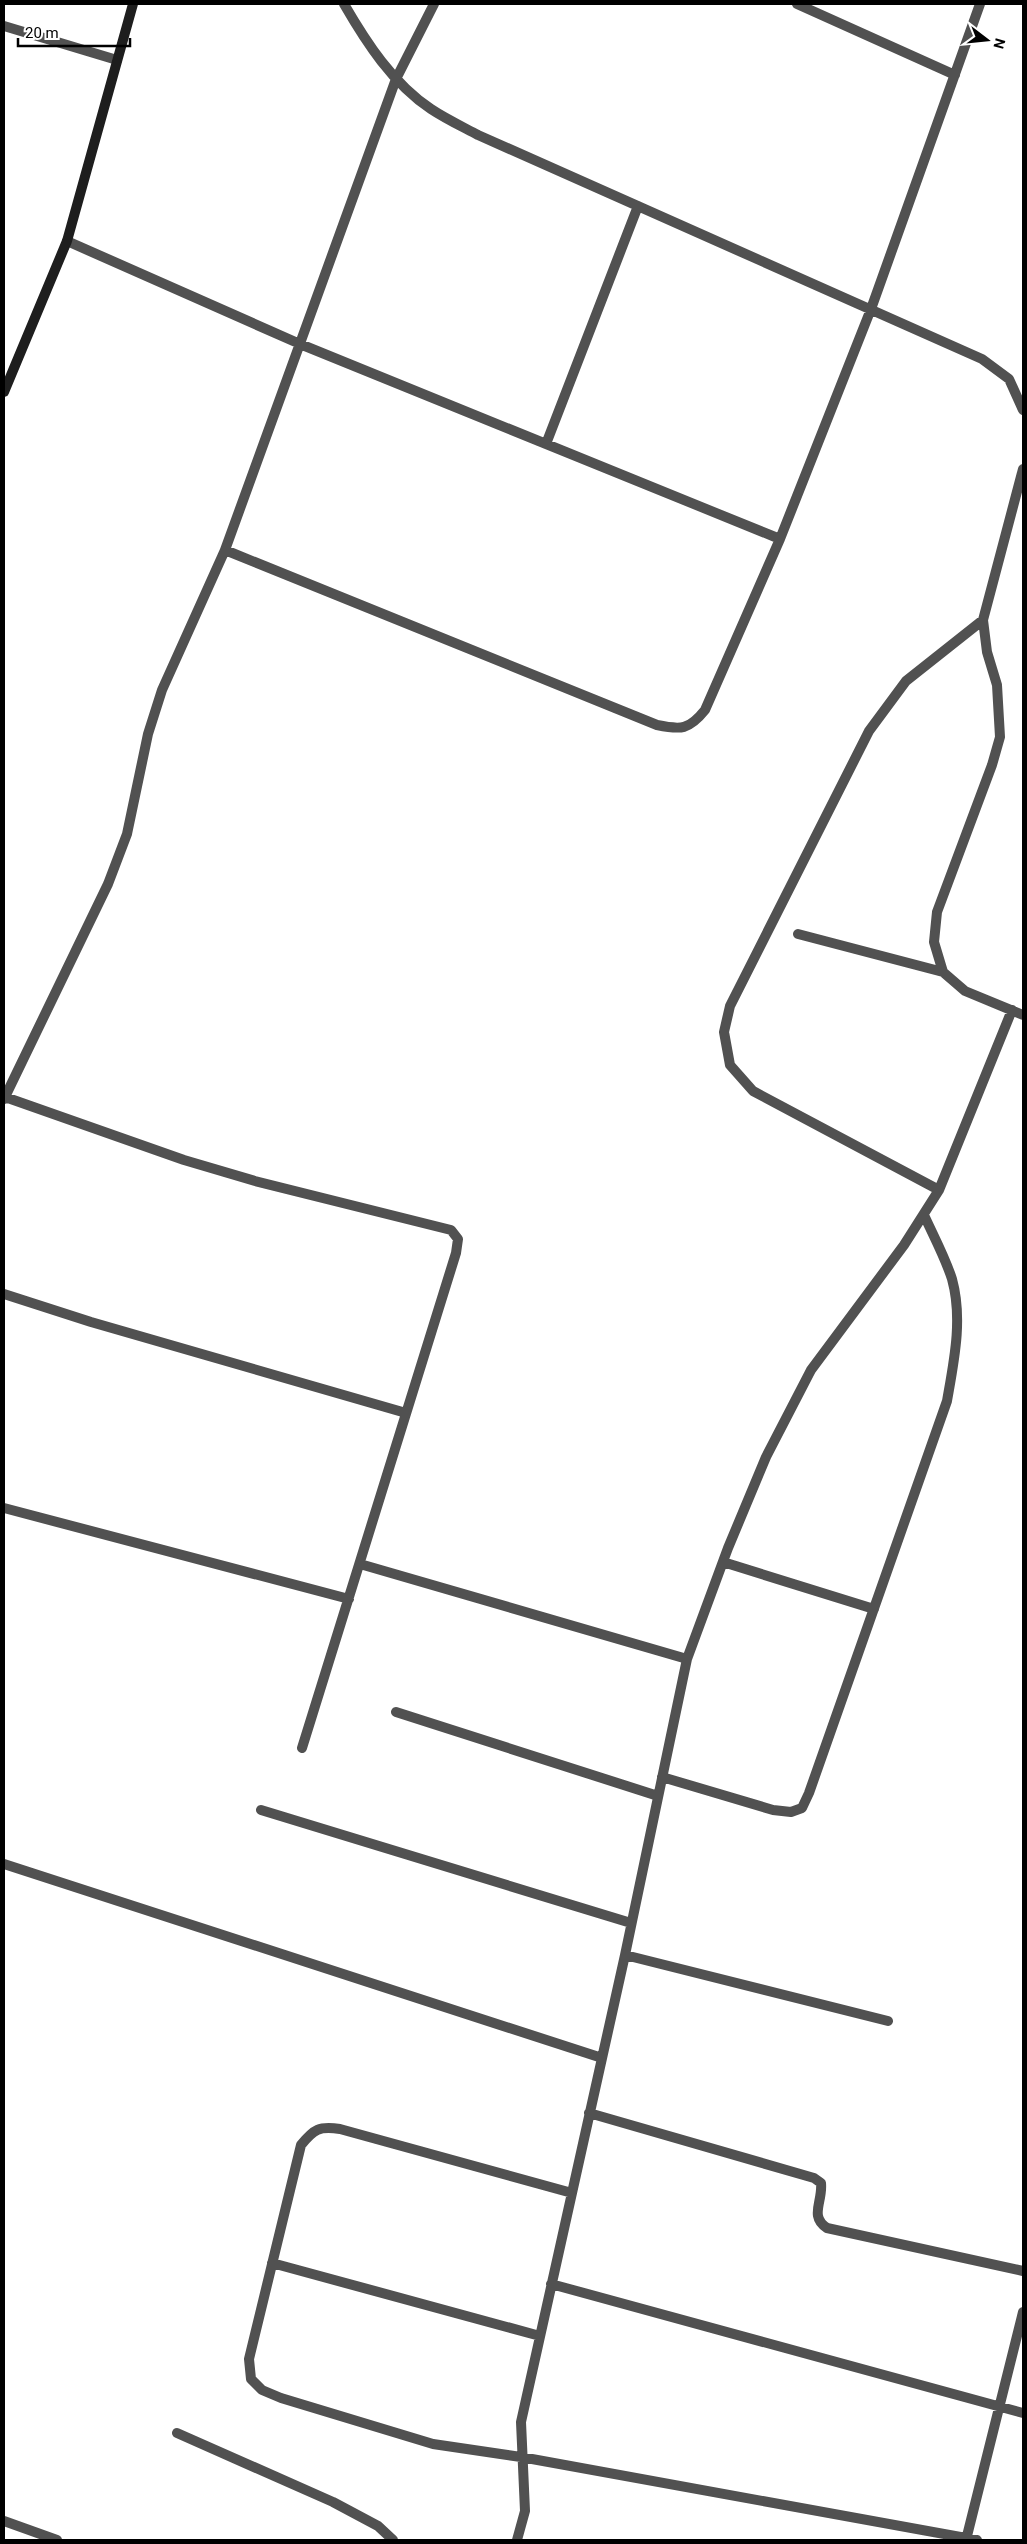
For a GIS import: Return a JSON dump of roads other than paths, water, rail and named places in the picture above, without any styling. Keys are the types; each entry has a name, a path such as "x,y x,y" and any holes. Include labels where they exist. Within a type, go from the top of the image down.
{"street":[{"path":"4,392 67,241 133,4"},
{"path":"344,4 364,39 396,79 430,108 478,135 982,358 1009,379 1023,410"},
{"path":"302,1748 456,1253 458,1239 450,1230 255,1181 184,1160 4,1098 108,884 126,834 148,734 162,690 225,550 396,79 434,4"},
{"path":"797,4 954,75"},
{"path":"225,550 656,725 677,729 694,724 705,710 780,539 871,309 980,4"},
{"path":"4,26 117,60"},
{"path":"546,444 638,206"},
{"path":"67,241 300,344 780,539"},
{"path":"943,972 934,942 938,912 992,765 1000,737 997,686 987,652 983,620 1023,469"},
{"path":"939,1190 753,1091 730,1065 724,1032 730,1006 869,731 906,680 983,620"},
{"path":"798,934 943,972 965,991 1023,1015"},
{"path":"517,2540 525,2511 525,2482 521,2457 521,2422 625,1955 687,1658 723,1562 766,1457 811,1370 904,1245 939,1190 1012,1010"},
{"path":"662,1777 773,1810 791,1812 802,1808 809,1793 947,1401 956,1349 956,1309 952,1279 924,1215"},
{"path":"4,1294 91,1322 406,1413"},
{"path":"4,1508 349,1599"},
{"path":"723,1562 874,1609"},
{"path":"360,1564 687,1658"},
{"path":"396,1712 658,1796"},
{"path":"261,1810 631,1923"},
{"path":"4,1864 602,2058"},
{"path":"625,1955 888,2021"},
{"path":"589,2113 814,2178 821,2183 822,2192 817,2216 820,2223 828,2228 1023,2271"},
{"path":"572,2192 324,2127 311,2133 301,2145 272,2263 249,2360 251,2379 262,2390 433,2444 521,2457 977,2540"},
{"path":"272,2263 540,2336"},
{"path":"551,2284 1023,2413"},
{"path":"966,2539 1023,2312"},
{"path":"177,2433 333,2502 378,2526 392,2540"},
{"path":"4,2521 57,2540"}]}
